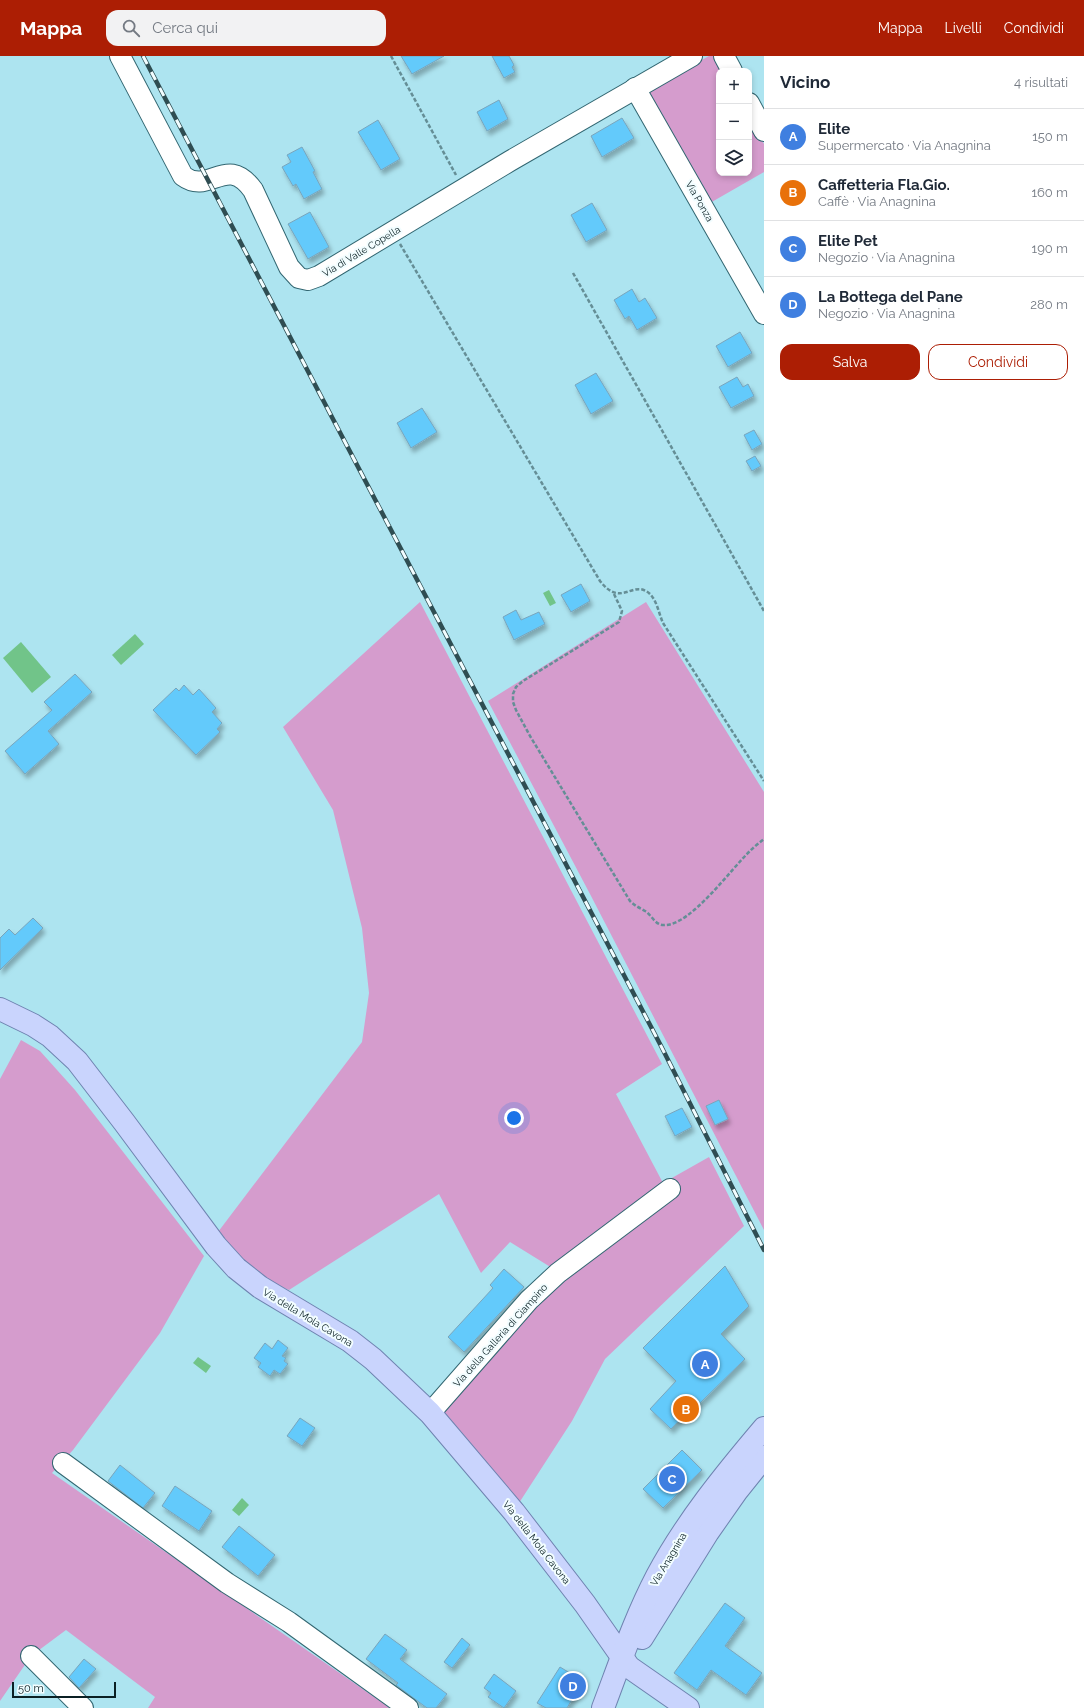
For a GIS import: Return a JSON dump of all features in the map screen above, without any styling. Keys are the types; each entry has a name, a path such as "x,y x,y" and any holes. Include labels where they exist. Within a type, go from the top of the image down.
{"main road":[{"name":"Via della Mola Cavona","path":"0,1009 50,1036 77,1061 216,1246 236,1268 260,1287 350,1341 374,1359 430,1413 518,1518 585,1604 625,1661 688,1708"},
{"name":"Via Anagnina","path":"613,1708 625,1661 647,1596 669,1556 706,1500 759,1453 764,1428"},
{"name":"Via Anagnina","path":"603,1708 625,1661"}],"street":[{"name":"Via di Valle Copella","path":"120,56 182,176 190,182 198,182 225,174 238,175 246,180 253,190 289,267 299,278 308,280 319,276 635,88 692,56"},
{"path":"724,56 730,68"},
{"name":"Via Ponza","path":"635,88 764,314"},
{"path":"750,104 764,131"},
{"name":"Via della Galleria di Ciampino","path":"430,1413 529,1300 558,1273 670,1190"},
{"path":"63,1463 227,1583 289,1622 408,1708"},
{"path":"31,1656 83,1708"}],"path":[{"path":"391,56 464,189"},
{"path":"393,232 600,581 606,588 614,593 621,606 619,622 523,681 516,687 513,694 513,702 530,736 630,901 645,911 659,924 665,926 677,922 693,912 749,852 764,840"},
{"path":"573,273 764,610"},
{"path":"614,593 624,593 638,589 650,595 667,629 764,781"}],"shaded area":[{"path":"709,56 715,56 721,68 716,68 716,176 752,176 752,122 764,144 764,172 710,203 647,91"},
{"path":"549,590 556,603 550,606 543,593"},
{"path":"420,602 662,1064 616,1094 663,1183 709,1157 744,1226 605,1359 572,1421 519,1503 440,1413 528,1310 565,1276 510,1242 481,1273 439,1194 289,1290 263,1279 244,1265 218,1232 362,1042 369,993 362,928 333,810 283,727"},
{"path":"646,602 764,792 764,1230 488,701"},
{"path":"135,634 144,644 121,665 112,655"},
{"path":"21,642 51,677 32,693 3,658"},
{"path":"21,1040 40,1051 75,1090 204,1256 160,1333 73,1450 52,1473 390,1708 148,1708 155,1697 66,1630 31,1656 0,1701 0,1079"},
{"path":"198,1357 211,1366 206,1373 193,1363"},
{"path":"242,1498 249,1505 239,1516 232,1510"}],"building":[{"path":"401,56 444,56 412,74"},
{"path":"492,56 509,56 514,65 512,67 515,72 504,78"},
{"path":"499,100 508,119 487,131 477,112"},
{"path":"622,118 634,138 602,157 591,136"},
{"path":"378,120 400,159 381,170 358,132"},
{"path":"302,147 315,171 313,172 322,189 304,199 296,184 293,186 282,167 291,162 287,155"},
{"path":"592,203 607,230 586,242 571,215"},
{"path":"310,212 329,247 308,259 288,224"},
{"path":"632,289 639,302 645,298 657,318 637,330 629,316 625,319 614,300"},
{"path":"740,332 752,353 728,367 716,346"},
{"path":"596,373 613,401 591,414 575,385"},
{"path":"737,377 743,387 748,384 754,396 731,408 719,387"},
{"path":"422,408 437,432 411,448 397,423"},
{"path":"754,430 762,444 752,450 744,435"},
{"path":"755,456 761,466 752,471 746,461"},
{"path":"581,584 590,601 571,612 561,595"},
{"path":"516,610 521,620 539,612 545,624 514,640 503,617"},
{"path":"75,674 92,692 48,731 59,744 25,774 5,751 52,710 44,702"},
{"path":"184,685 193,695 199,689 216,708 212,712 222,723 217,729 220,732 196,755 153,710 176,688 179,691"},
{"path":"33,918 43,928 0,970 0,938 9,929 15,935"},
{"path":"719,1100 728,1119 715,1125 706,1106"},
{"path":"682,1108 692,1127 675,1136 665,1116"},
{"path":"725,1266 749,1306 721,1334 745,1359 699,1404 697,1402 671,1429 650,1409 676,1381 643,1348"},
{"path":"504,1269 524,1287 464,1352 448,1337 493,1288 490,1285"},
{"path":"278,1340 288,1348 282,1356 286,1358 284,1361 288,1364 280,1374 274,1370 270,1376 258,1367 261,1363 254,1358 265,1343 272,1349"},
{"path":"300,1418 315,1428 302,1446 287,1436"},
{"path":"682,1450 702,1470 663,1508 643,1489"},
{"path":"120,1465 155,1493 143,1508 108,1481"},
{"path":"175,1486 212,1511 199,1531 162,1506"},
{"path":"239,1526 275,1555 258,1576 222,1547"},
{"path":"725,1603 745,1618 725,1646 762,1673 746,1695 711,1670 697,1690 674,1673"},
{"path":"385,1634 407,1650 400,1659 447,1694 436,1708 427,1708 396,1685 398,1683 366,1659"},
{"path":"462,1638 470,1645 452,1668 444,1662"},
{"path":"84,1659 96,1669 79,1688 69,1677"},
{"path":"560,1667 583,1681 567,1708 546,1708 537,1703"},
{"path":"494,1674 516,1691 504,1708 488,1697 491,1693 484,1688"}],"railway":[{"path":"143,56 660,1044 764,1250"}],"place":[{"name":"Elite","path":"705,1364"},
{"name":"Caffetteria Fla.Gio.","path":"686,1409"},
{"name":"Elite Pet","path":"672,1479"},
{"name":"La Bottega del Pane","path":"573,1686"}]}
